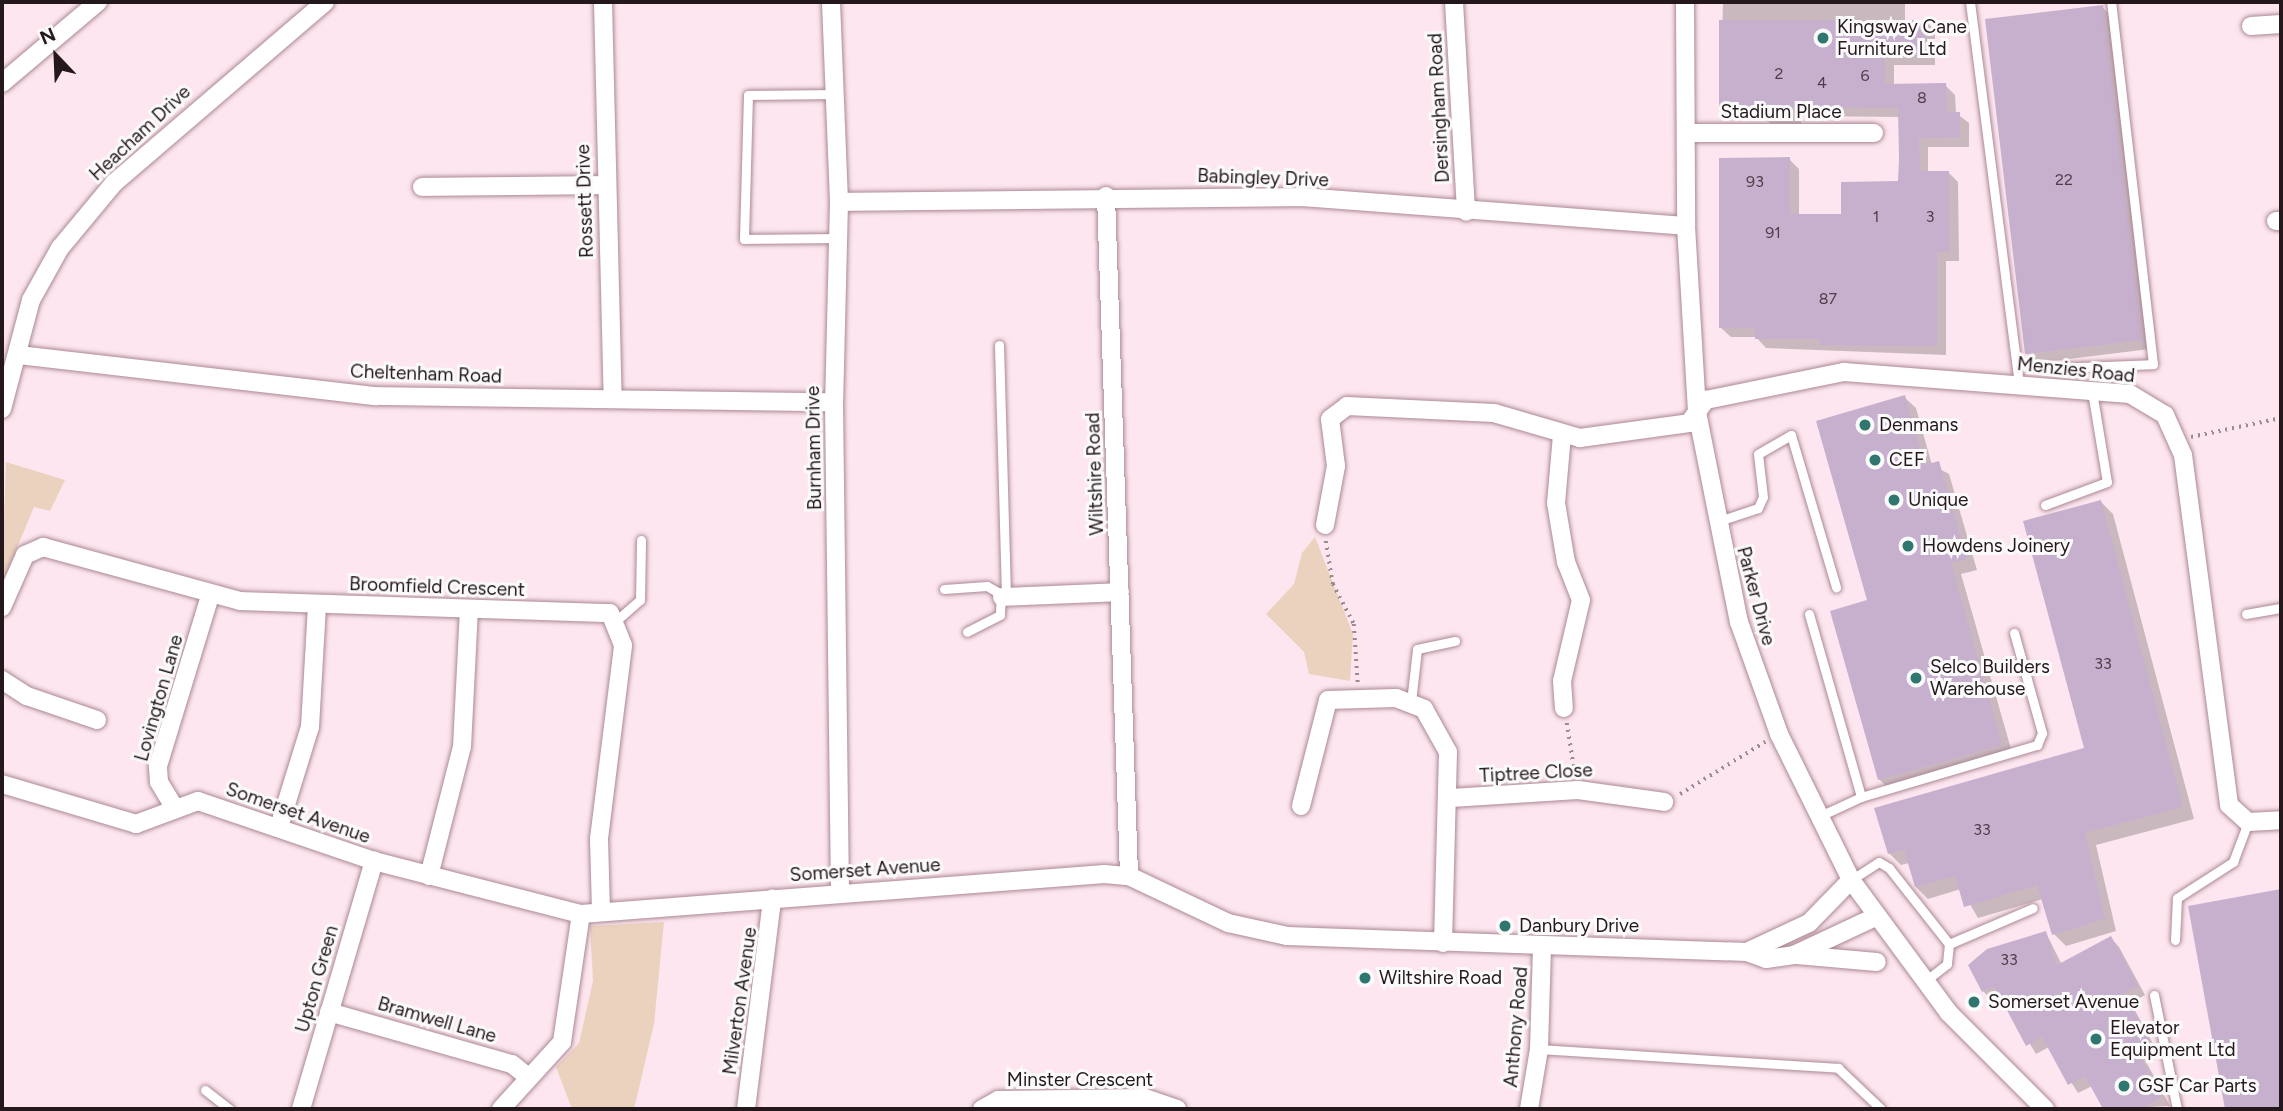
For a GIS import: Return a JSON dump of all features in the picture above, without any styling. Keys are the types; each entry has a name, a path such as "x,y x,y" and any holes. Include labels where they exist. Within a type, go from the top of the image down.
{"street":[{"path":"2,83 98,2"},
{"name":"Heacham Drive","path":"2,409 19,355 31,300 61,248 114,183 325,2"},
{"name":"Rossett Drive","path":"603,2 604,185 613,399"},
{"name":"Burnham Drive","path":"831,2 839,202 834,402 840,893"},
{"name":"Dersingham Road","path":"1454,2 1466,212"},
{"name":"Parker Drive","path":"1685,2 1686,226 1697,412 1716,522 1739,622 1779,734 1851,880 1923,982 2045,1109"},
{"path":"2250,26 2281,24"},
{"name":"Stadium Place","path":"1687,133 1874,134"},
{"path":"422,187 604,185"},
{"name":"Babingley Drive","path":"839,202 1106,196 1301,197 1466,212 1686,226"},
{"name":"Wiltshire Road","path":"1106,196 1129,876"},
{"name":"Cheltenham Road","path":"19,355 376,396 834,402"},
{"name":"Menzies Road","path":"1562,435 1632,432 1689,423 1697,412 1719,397 1844,372 2092,389 2155,405 2178,440 2213,657 2224,790 2237,816 2248,822"},
{"path":"1325,524 1336,466 1330,419 1347,406 1494,413 1562,435 1556,503 1566,562 1581,600 1562,681 1564,708"},
{"name":"Broomfield Crescent","path":"2,607 25,555 43,547 210,596 317,604 599,612 618,619"},
{"path":"1004,597 1120,592"},
{"name":"Lovington Lane","path":"174,807 159,782 158,766 210,596"},
{"path":"279,827 310,727 317,604"},
{"path":"429,876 462,747 469,610"},
{"path":"601,912 599,839 624,646 618,619"},
{"path":"2,680 27,696 97,720"},
{"path":"1301,806 1322,710 1338,695 1411,702 1444,737 1451,798 1443,943"},
{"name":"Somerset Avenue","path":"2,784 136,824 174,807 198,801 374,861 582,914 840,893 1129,876 1258,932 1443,943 1747,952 1766,959 1794,955 1877,962"},
{"name":"Tiptree Close","path":"1451,798 1578,790 1664,802"},
{"path":"2248,822 2281,820"},
{"name":"Upton Green","path":"301,1109 374,861"},
{"name":"Somerset Avenue","path":"1747,952 1808,923 1851,880"},
{"name":"Milverton Avenue","path":"747,1109 772,899"},
{"path":"501,1109 562,1042 582,914"},
{"name":"Somerset Avenue","path":"1794,955 1875,917"},
{"name":"Anthony Road","path":"1529,1109 1539,1049 1542,947"},
{"name":"Bramwell Lane","path":"329,1012 512,1064 529,1078"},
{"name":"Minster Crescent","path":"982,1109 998,1100 1145,1098 1177,1109"}],"lane":[{"path":"1970,2 2019,385"},
{"path":"2051,368 2154,365 2111,2"},
{"path":"836,94 748,95 744,239 836,238"},
{"path":"967,632 1000,615 1004,597 999,345"},
{"path":"2045,505 2107,482 2092,389"},
{"path":"1716,522 1758,508 1763,496 1758,454 1791,435 1836,587"},
{"path":"618,619 640,600 641,540"},
{"path":"944,589 992,586 1004,597"},
{"path":"2246,614 2281,608"},
{"path":"1809,614 1861,797"},
{"path":"1818,817 1861,797 2037,745 2042,733 2014,632"},
{"path":"1411,702 1417,649 1455,641"},
{"path":"2175,940 2177,898 2233,862 2248,822"},
{"path":"1851,880 1879,862 1889,868 1949,944 1947,964 1923,982"},
{"path":"1949,944 2033,908"},
{"path":"2154,995 2177,1109"},
{"path":"1539,1049 1838,1068 1881,1109"},
{"path":"205,1090 229,1109"}],"path":[{"path":"2194,437 2281,418"},
{"path":"1325,524 1333,584 1354,624 1356,696"},
{"path":"1564,708 1578,790"},
{"path":"1664,802 1779,734"}],"shaded area":[{"path":"6,462 65,480 50,511 34,507 2,584"},
{"path":"1315,537 1353,634 1350,681 1309,674 1304,652 1266,614 1294,584 1302,553"},
{"path":"664,922 654,1024 634,1109 572,1109 556,1067 579,1043 593,981 590,926"}],"building":[{"path":"2103,5 2142,340 2025,354 1985,19"},
{"path":"1719,20 1926,20 1926,56 1885,56 1885,84 1946,83 1947,112 1960,112 1960,137 1919,138 1920,171 1949,171 1950,252 1937,252 1937,346 1820,345 1820,339 1755,339 1755,328 1719,328 1719,158 1790,157 1790,214 1841,214 1841,182 1898,181 1899,159 1898,108 1792,107 1792,117 1761,117 1761,107 1719,107"},
{"path":"1905,395 1925,465 1939,461 1967,559 1951,563 2002,745 1878,780 1830,611 1867,600 1816,421"},
{"path":"2101,500 2183,807 2085,833 2105,919 2052,935 2037,885 1964,907 1955,876 1915,887 1904,850 1888,854 1874,808 2084,748 2023,521"},
{"path":"2281,889 2281,1109 2225,1109 2188,906"},
{"path":"2046,931 2057,965 2111,936 2138,986 2124,993 2149,1041 2136,1049 2162,1097 2139,1109 2103,1109 2085,1076 2068,1085 2042,1037 2026,1046 1994,986 1982,992 1968,965 1987,949"}],"place":[{"name":"Kingsway Cane Furniture Ltd","path":"1823,38"},
{"name":"Denmans","path":"1865,425"},
{"name":"CEF","path":"1875,460"},
{"name":"Unique","path":"1894,500"},
{"name":"Howdens Joinery","path":"1908,546"},
{"name":"Selco Builders Warehouse","path":"1916,678"},
{"name":"Danbury Drive","path":"1505,926"},
{"name":"Wiltshire Road","path":"1365,978"},
{"name":"Somerset Avenue","path":"1974,1002"},
{"name":"Elevator Equipment Ltd","path":"2096,1039"},
{"name":"GSF Car Parts","path":"2124,1086"}]}
